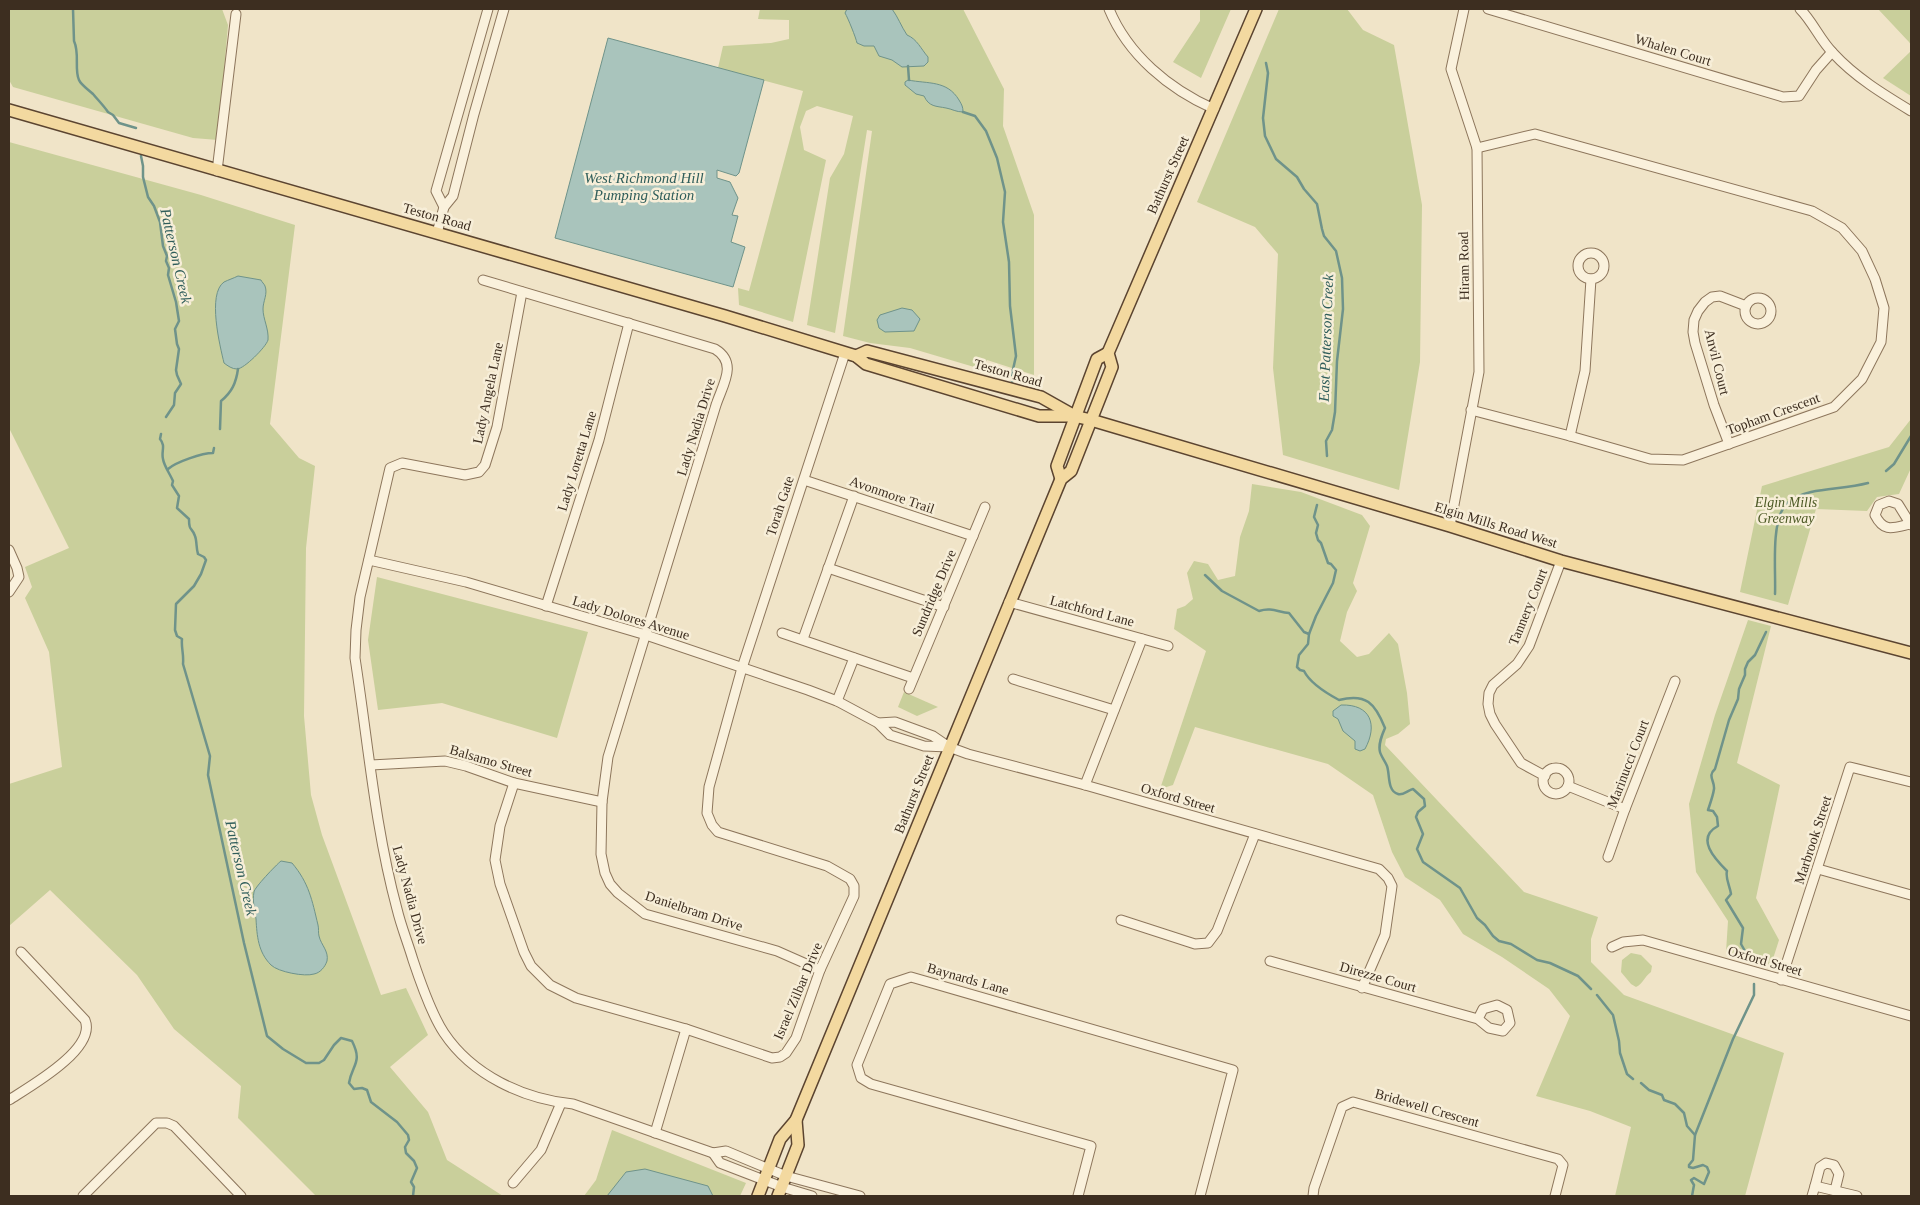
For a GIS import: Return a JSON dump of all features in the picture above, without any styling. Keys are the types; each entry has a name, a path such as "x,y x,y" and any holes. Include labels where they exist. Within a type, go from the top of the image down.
{"main road":[{"name":"Bathurst Street","path":"1061,479 1056,466 1097,359 1108,353 1256,9"},
{"name":"Teston Road","path":"9,110 725,316 850,355 866,364 1038,416 1074,416"},
{"name":"Teston Road","path":"850,355 867,351 1041,397 1074,416"},
{"name":"Bathurst Street","path":"758,1196 780,1139 796,1120 1061,479 1071,471 1112,367 1108,353"},
{"name":"Elgin Mills Road West","path":"1074,416 1450,526 1562,561 1911,654"},
{"name":"Bathurst Street","path":"780,1192 798,1144 796,1120"}],"street":[{"path":"444,207 436,191 488,9"},
{"path":"437,233 444,207 453,196 504,9"},
{"path":"1109,9 1121,33 1138,56 1188,97 1214,109"},
{"name":"Hiram Road","path":"1450,526 1479,372 1477,148 1451,70 1464,9"},
{"name":"Whalen Court","path":"1488,9 1783,97 1798,96 1816,70 1832,52"},
{"path":"1800,9 1808,17 1832,52 1874,90 1911,110"},
{"path":"217,171 236,14"},
{"path":"463,92 479,97"},
{"name":"Topham Crescent","path":"1471,410 1650,459 1683,460 1834,407 1862,379 1881,342 1884,308 1875,279 1862,252 1842,228 1812,211 1535,134 1477,148"},
{"path":"1570,436 1585,371 1591,279"},
{"name":"Lady Nadia Drive","path":"483,280 715,349 723,354 727,361 728,370 646,635"},
{"name":"Lady Angela Lane","path":"395,465 402,463 465,475 479,472 486,465 496,427 522,292"},
{"name":"Anvil Court","path":"1729,444 1714,405 1695,342 1693,332 1694,320 1705,302 1712,297 1720,296 1746,306"},
{"name":"Lady Loretta Lane","path":"546,606 599,440 629,323"},
{"name":"Torah Gate","path":"742,668 804,480 850,355"},
{"name":"Lady Nadia Drive","path":"395,465 390,468 387,478 360,597 356,630 356,658 382,842 397,910 422,985 444,1033 464,1057 484,1074 526,1094 561,1103 573,1104 713,1153 726,1151 786,1176 860,1196"},
{"name":"Avonmore Trail","path":"804,480 972,536"},
{"path":"803,639 854,496"},
{"name":"Sundridge Drive","path":"908,689 985,507"},
{"path":"9,550 18,568 19,577 9,592"},
{"name":"Lady Dolores Avenue","path":"369,560 466,582 646,635 808,690 837,702 878,723 890,735 924,746 949,747"},
{"name":"Tannery Court","path":"1562,561 1529,646 1517,664 1493,685 1489,693 1488,704 1490,714 1521,763 1545,776 1544,784 1546,788 1554,793 1562,792 1568,786 1625,809"},
{"path":"828,568 944,606"},
{"name":"Latchford Lane","path":"1010,602 1168,646"},
{"path":"782,633 913,678"},
{"name":"Danielbram Drive","path":"646,635 608,756 602,802 601,854 610,884 618,894 645,914 777,951 820,970"},
{"path":"1085,786 1142,639"},
{"path":"837,702 854,658"},
{"name":"Israel Zilbar Drive","path":"514,783 500,826 494,860 500,884 531,966 550,984 576,998 686,1030 772,1058 780,1057 786,1053 796,1038 820,970 854,896 854,886 850,879 827,866 718,832 707,813 709,787 742,668"},
{"path":"1013,679 1114,710"},
{"name":"Marinucci Court","path":"1608,857 1675,681"},
{"name":"Lady Dolores Avenue","path":"878,723 895,722 932,736 949,747"},
{"name":"Oxford Street","path":"949,747 970,755 1379,869 1388,878 1392,886 1385,935 1362,988"},
{"name":"Balsamo Street","path":"371,765 445,761 466,766 514,783 602,802"},
{"name":"Marbrook Street","path":"1781,980 1850,767 1911,782"},
{"path":"1545,776 1550,770 1561,769 1567,774 1568,786"},
{"path":"1121,920 1195,944 1208,943 1217,931 1255,834"},
{"path":"1818,869 1911,895"},
{"name":"Oxford Street","path":"1612,947 1623,942 1643,940 1911,1016"},
{"path":"9,1100 46,1077 70,1057 87,1032 88,1026 86,1020 21,952"},
{"name":"Direzze Court","path":"1270,961 1478,1020"},
{"name":"Baynards Lane","path":"1078,1196 1091,1146 871,1084 861,1078 857,1065 890,984 911,977 1233,1070 1200,1196"},
{"path":"655,1133 686,1030"},
{"name":"Bridewell Crescent","path":"1313,1196 1314,1188 1342,1107 1353,1102 1558,1159 1563,1165 1555,1196"},
{"path":"513,1183 541,1150 561,1103"},
{"path":"83,1196 156,1123 167,1123 174,1126 235,1194"},
{"name":"Lady Nadia Drive","path":"713,1153 720,1163 764,1181 780,1192 812,1196"},
{"path":"1812,1196 1820,1167 1826,1163 1834,1165 1839,1174 1835,1190"},
{"path":"1815,1186 1857,1196"}],"green space":[{"path":"9,9 222,9 228,25 218,140 193,138 13,87 9,80"},
{"path":"760,9 963,9 1004,89 1003,126 1034,215 1034,375 987,360 981,369 910,348 870,343 843,336 872,131 867,130 835,333 807,325 830,178 844,154 853,116 817,106 806,111 800,127 804,150 826,160 793,322 739,305 738,288 749,291 803,91 718,68 723,46 771,43 789,39 789,20 758,19"},
{"path":"1200,9 1231,9 1201,78 1173,62 1200,21"},
{"path":"1279,9 1347,9 1363,30 1394,45 1422,205 1420,362 1399,490 1283,455 1273,368 1278,254 1255,227 1197,202"},
{"path":"1878,9 1911,9 1911,45 1909,42"},
{"path":"1911,51 1911,96 1883,78"},
{"path":"9,142 201,195 295,225 270,424 299,458 315,466 306,548 304,716 311,795 322,835 381,995 406,988 428,1035 390,1067 428,1112 447,1160 503,1196 316,1196 238,1118 241,1086 174,1029 137,975 50,890 9,926 9,784 62,767 49,652 25,598 32,587 25,567 69,548 9,428"},
{"name":"Elgin Mills Greenway","path":"1911,419 1911,468 1899,494 1877,497 1867,511 1816,509 1788,605 1740,592 1762,486 1889,447"},
{"path":"1252,484 1301,492 1362,515 1370,526 1353,583 1357,591 1347,612 1340,641 1357,657 1369,654 1389,633 1398,644 1407,693 1410,724 1398,734 1386,739 1385,745 1524,892 1598,917 1591,939 1591,962 1624,995 1784,1053 1745,1196 1615,1196 1631,1127 1590,1111 1536,1096 1570,1016 1549,989 1502,957 1463,934 1440,900 1405,877 1392,852 1373,795 1328,764 1195,727 1173,785 1160,789 1206,651 1174,629 1177,609 1185,606 1193,599 1187,573 1194,561 1208,564 1218,580 1235,576 1240,537 1249,511"},
{"path":"377,577 588,632 557,738 442,703 378,710 368,640"},
{"path":"1748,620 1771,626 1737,763 1780,785 1756,898 1779,940 1771,965 1726,952 1728,921 1696,872 1689,804 1715,715"},
{"path":"904,692 938,707 917,716 898,707"},
{"path":"1631,953 1641,955 1652,966 1651,972 1636,987 1621,972 1622,960"},
{"path":"612,1130 746,1183 740,1196 584,1196 596,1180"}],"water":[{"path":"847,9 892,9 907,35 916,42 928,57 928,62 924,66 902,67 892,60 879,56 874,46 864,46 857,43 845,13"},
{"name":"West Richmond Hill Pumping Station","path":"608,38 764,80 739,173 736,176 717,170 717,178 730,182 738,198 732,215 738,216 731,242 745,247 733,287 555,238"},
{"path":"908,80 936,84 949,89 959,100 963,112 931,104 924,96 916,94 905,85 905,82"},
{"path":"238,276 261,280 265,285 266,292 263,309 268,340 249,362 237,369 224,363 215,308 219,288 224,282"},
{"path":"902,308 912,310 920,319 914,331 885,332 879,328 877,320 880,315"},
{"path":"1341,705 1359,708 1369,718 1371,732 1365,749 1360,751 1355,749 1355,741 1343,731 1338,719 1333,716 1333,711"},
{"path":"281,861 292,863 306,885 312,900 319,936 326,951 327,961 324,967 310,975 285,972 274,968 263,955 259,944 253,902 254,892 261,881"},
{"path":"645,1169 708,1186 713,1196 607,1196 626,1172"}],"waterway":[{"name":"Patterson Creek","path":"73,9 74,41 77,51 79,80 119,123 136,128"},
{"name":"East Patterson Creek","path":"1266,63 1268,73 1263,118 1265,136 1276,159 1297,177 1304,189 1317,204 1324,236 1336,251 1342,278 1343,309 1337,361 1335,412 1332,430 1326,441 1327,456"},
{"path":"908,66 909,80"},
{"path":"963,112 975,116 986,131 997,158 1005,192 1003,222 1009,262 1010,306 1016,356 1012,374 1012,385"},
{"name":"Patterson Creek","path":"141,156 143,177 148,197 154,206 160,222 163,246 169,268 168,275 176,302 179,321 175,329 179,349 176,370 181,384 175,393 174,405 166,417"},
{"path":"220,429 221,401 233,387 238,369"},
{"name":"Patterson Creek","path":"161,434 160,439 163,444 164,462 173,481 172,485 179,496 177,508 189,519 190,528 196,538 198,554 206,560 194,586 176,604 175,630 177,636 182,639 183,664 210,756 208,775 244,943 267,1036 283,1049 306,1063 319,1063 324,1060 341,1038 352,1041 357,1059 349,1083 354,1089 362,1088 367,1090 371,1102 397,1122 408,1135 409,1140 405,1147 406,1153 414,1161 417,1168 411,1182 414,1187 413,1196"},
{"path":"1886,471 1894,464 1911,436"},
{"path":"168,469 189,458 213,453 214,448"},
{"path":"1775,594 1777,525 1786,504 1796,497 1807,493 1868,483"},
{"name":"East Patterson Creek","path":"1317,505 1314,517 1318,525 1316,533 1318,540 1321,543 1328,563 1336,570 1333,583 1309,634 1308,644 1299,655 1297,667 1304,671 1310,680 1339,700 1348,698 1363,699 1373,706 1377,712 1385,728 1380,743 1380,752 1387,766 1392,789 1400,794 1413,789 1424,799 1425,806 1418,812 1416,817 1423,834 1417,849 1423,862 1460,888 1477,918 1499,941 1511,944 1537,960 1550,963 1578,976 1591,989"},
{"path":"1205,575 1222,591 1259,611 1271,610 1289,613 1304,632 1309,634"},
{"path":"1750,960 1741,944 1743,928 1726,900 1731,894 1727,871 1709,849 1708,836 1718,826 1717,817 1713,811 1708,810 1714,789 1711,776 1715,769 1729,720 1738,699 1745,669 1748,662 1755,655 1766,632"},
{"path":"1692,1196 1694,1185 1691,1180 1694,1178 1704,1184 1709,1172 1707,1167 1703,1165 1693,1168 1689,1167 1693,1160 1695,1135 1733,1039 1754,995 1754,984"},
{"name":"East Patterson Creek","path":"1597,995 1613,1015 1620,1053 1627,1074 1633,1079"},
{"name":"East Patterson Creek","path":"1641,1083 1649,1090 1662,1095 1664,1100 1675,1104 1684,1113 1687,1126 1695,1135"}]}
